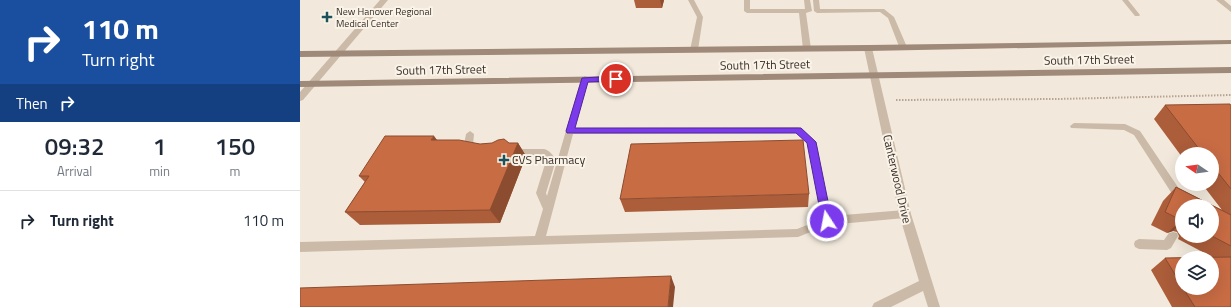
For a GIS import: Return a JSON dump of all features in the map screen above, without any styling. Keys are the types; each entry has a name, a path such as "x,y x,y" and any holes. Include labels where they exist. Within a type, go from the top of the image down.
{"main road":[{"name":"South 17th Street","path":"300,54 903,48 1231,42"},
{"name":"South 17th Street","path":"300,84 1231,70"}],"street":[{"path":"300,98 384,0"},
{"path":"1220,0 1231,10"},
{"name":"Canterwood Drive","path":"868,48 905,214 934,307"},
{"path":"878,307 926,284"}],"lane":[{"path":"691,0 700,17 694,50"},
{"path":"747,0 747,11 809,11 807,0"},
{"path":"816,0 817,11 882,10 891,17 903,48"},
{"path":"1125,0 1137,15"},
{"path":"802,11 806,49"},
{"path":"539,241 585,80"},
{"path":"1074,126 1125,127 1137,134 1181,199"},
{"path":"570,131 798,130 812,142 827,221"},
{"path":"470,134 468,147 476,152 482,152"},
{"path":"517,152 544,152 551,160 541,192 548,209"},
{"path":"300,247 798,233 827,221 905,214"},
{"path":"1139,244 1167,245 1173,236"}],"path":[{"path":"896,100 1058,99 1231,95"}],"building":[{"path":"1230,104 1231,189 1219,174 1219,147 1198,147 1165,105"},
{"name":"CVS Pharmacy","path":"385,136 434,136 431,140 459,140 480,144 492,143 504,139 509,143 518,143 490,210 345,212 369,176 359,176"},
{"path":"803,140 809,194 620,199 631,144"},
{"path":"1175,189 1175,191 1184,191 1200,199 1175,199 1175,217 1165,212"},
{"path":"1219,209 1231,215 1231,246 1219,240"},
{"path":"1219,257 1231,257 1231,307 1195,307 1187,295 1219,295"},
{"path":"1165,258 1175,258 1175,274"},
{"path":"671,276 668,307 300,307 300,288"}],"place":[{"name":"New Hanover Regional Medical Center","path":"327,17"},
{"name":"CVS Pharmacy","path":"504,160"}],"route":[{"path":"616,79 585,80 570,131 798,130 812,142 827,221"}]}
